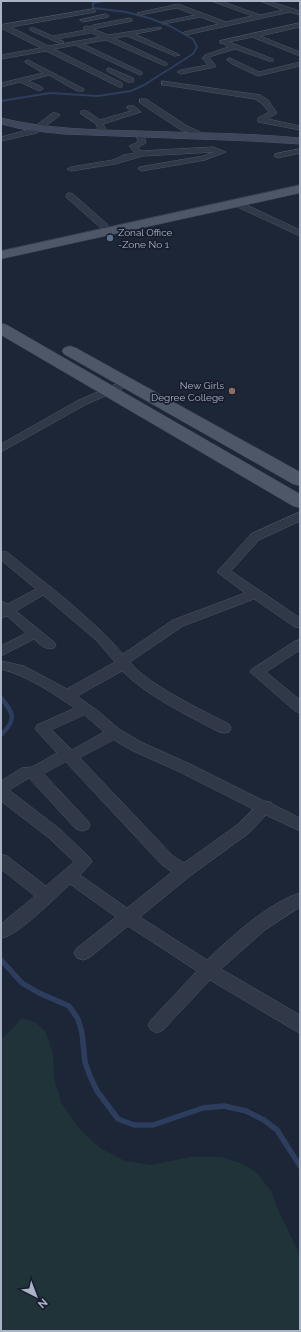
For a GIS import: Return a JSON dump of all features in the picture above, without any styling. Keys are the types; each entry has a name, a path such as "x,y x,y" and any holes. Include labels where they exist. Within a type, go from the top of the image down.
{"main road":[{"path":"1,248 300,184"},
{"path":"1,255 300,189"},
{"path":"1,312 300,480"},
{"path":"1,328 300,502"}],"street":[{"path":"215,1 287,27"},
{"path":"267,1 300,13"},
{"path":"140,13 178,6 225,24"},
{"path":"186,34 290,10"},
{"path":"2,26 93,12"},
{"path":"121,36 114,32 161,26 202,15"},
{"path":"74,54 54,38 32,29 106,16"},
{"path":"130,20 86,28 166,64"},
{"path":"271,60 222,42 300,25"},
{"path":"2,26 119,85"},
{"path":"1,57 121,36 145,28"},
{"path":"145,28 158,37"},
{"path":"54,38 92,31"},
{"path":"129,34 177,55"},
{"path":"252,36 300,54"},
{"path":"92,41 106,47"},
{"path":"280,46 293,43"},
{"path":"77,44 140,74"},
{"path":"181,72 213,66 205,58 207,56 234,47"},
{"path":"60,56 24,63 50,73 80,89"},
{"path":"262,57 232,61 258,74 300,64"},
{"path":"190,62 209,61"},
{"path":"102,67 130,80"},
{"path":"1,85 50,73"},
{"path":"21,80 39,89"},
{"path":"165,83 257,97 266,102 273,113 261,120 300,128"},
{"path":"143,101 184,128 205,136"},
{"path":"101,128 137,112 131,108"},
{"path":"84,112 101,128"},
{"path":"1,139 25,134 56,115"},
{"path":"1,120 37,128 101,128 140,135 205,136 300,141"},
{"path":"139,154 133,146 142,143 140,135"},
{"path":"71,169 119,161 128,157 139,156 139,154 154,152 213,149 222,152 220,154 205,158 169,163 142,169"},
{"path":"278,156 300,151"},
{"path":"154,152 169,163"},
{"path":"70,196 104,226"},
{"path":"236,203 300,233"},
{"path":"1,449 107,390 126,383"},
{"path":"300,516 255,537 223,572 300,624"},
{"path":"3,555 101,637 123,662 167,697 224,728"},
{"path":"45,589 3,610 49,645"},
{"path":"66,696 123,662 178,623 254,594"},
{"path":"1,652 35,633"},
{"path":"300,644 257,672 300,708"},
{"path":"1,665 19,669 66,696 86,709 114,733 136,746 265,806 300,825"},
{"path":"86,709 42,729 167,860 184,872"},
{"path":"1,931 2,932 21,918 84,862 55,834 1,792 27,772 34,773 114,733"},
{"path":"34,773 82,825"},
{"path":"83,953 184,872 243,829 265,806"},
{"path":"1,860 46,896"},
{"path":"70,876 127,917 209,969 277,1009 300,1025"},
{"path":"157,1025 209,969 250,932 288,906 300,900"}],"green space":[{"path":"22,1018 36,1023 45,1031 53,1053 54,1078 62,1104 79,1128 100,1148 125,1161 152,1165 190,1157 221,1157 243,1164 257,1173 272,1192 276,1205 300,1256 300,1331 1,1331 1,1040"}],"waterway":[{"path":"1,101 50,93 98,96 131,91 144,85 193,54 197,47 193,39 170,26 149,18 126,12 93,8 93,3 104,1"},
{"path":"1,698 9,708 12,716 10,725 1,735"},
{"path":"1,960 22,983 39,993 69,1006 78,1019 82,1033 85,1062 90,1076 97,1091 118,1119 134,1125 153,1125 203,1108 224,1106 246,1111 264,1120 277,1130 300,1166"}],"place":[{"name":"Zonal Office -Zone No 1","path":"110,238"},
{"name":"New Girls Degree College","path":"232,391"}]}
